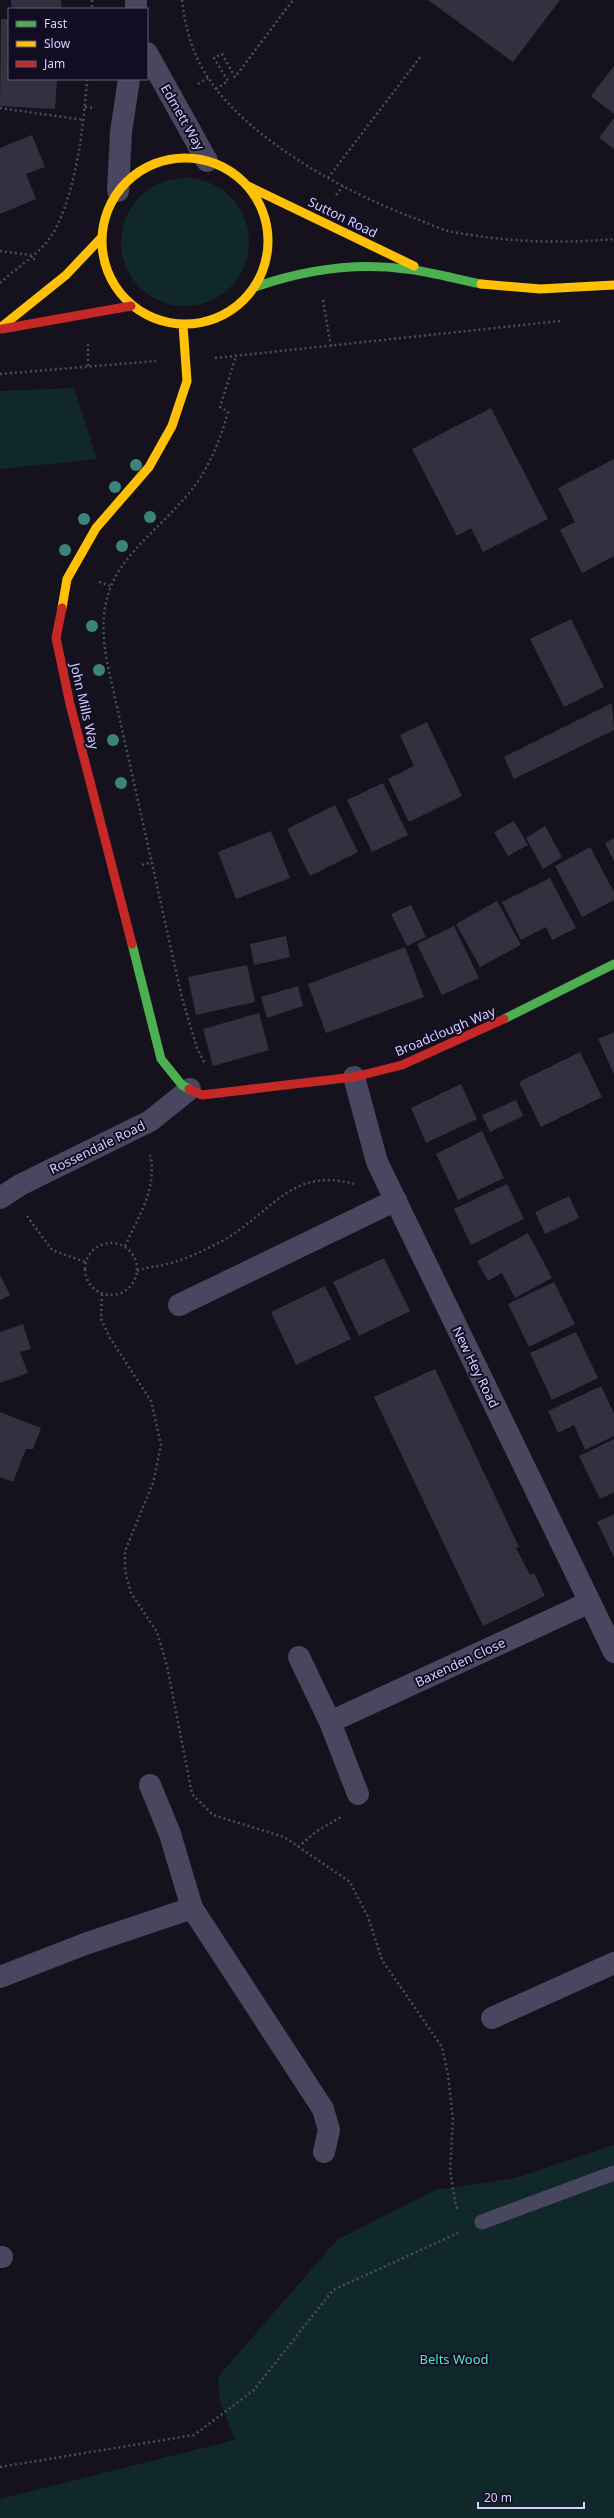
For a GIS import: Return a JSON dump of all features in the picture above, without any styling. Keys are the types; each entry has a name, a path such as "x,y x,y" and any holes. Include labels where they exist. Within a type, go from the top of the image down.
{"main road":[{"name":"Sutton Road","path":"0,328 60,283 81,263 100,238 109,205 118,191 136,173 158,162 182,158 207,161 229,170 248,186 426,272"},
{"name":"Sutton Road","path":"100,238 104,264 111,281 131,306 155,320 183,325 211,321 236,308 255,287 266,262 268,235 262,209 248,186"},
{"name":"Sutton Road","path":"255,287 284,275 323,267 353,265 426,272 495,285 541,290 614,285"},
{"name":"Sutton Road","path":"0,328 131,306"},
{"name":"John Mills Way","path":"183,325 187,381 172,426 149,467 96,528 68,579 56,638 70,704 161,1059 186,1087"},
{"name":"Broadclough Way","path":"186,1087 202,1095 354,1077 402,1065 518,1013 614,964"}],"street":[{"name":"Edmett Way","path":"148,55 207,161"},
{"path":"118,191 121,132 129,80"},
{"name":"New Hey Road","path":"354,1077 389,1204 613,1648"},
{"name":"Rossendale Road","path":"6,1194 143,1124 186,1087"},
{"path":"179,1305 389,1204"},
{"name":"Baxenden Close","path":"330,1722 590,1602"},
{"path":"298,1658 330,1722 358,1794"},
{"path":"150,1785 170,1834 192,1908 323,2109 328,2130 324,2152"},
{"path":"0,1977 85,1944 192,1908"},
{"path":"492,2018 614,1963"}],"lane":[{"path":"482,2222 614,2173"}],"path":[{"path":"182,0 185,27 208,78 216,89 237,113 288,152 328,178 385,207 447,231 518,241 588,241 614,239"},
{"path":"216,89 228,82 214,58 222,54 235,77 293,0"},
{"path":"328,178 420,56"},
{"path":"0,283 45,243 58,223 69,194 84,120 87,80"},
{"path":"0,108 84,120"},
{"path":"0,251 30,255"},
{"path":"0,374 186,356 236,356 512,326"},
{"path":"186,1087 208,1068 197,1048 182,998 106,662 103,638 103,616 110,586 124,561 191,491 214,453 228,412 220,407 236,356"},
{"path":"125,1246 151,1190 152,1165 143,1124"},
{"path":"137,1271 164,1265 222,1240 253,1221 277,1199 298,1185 321,1179 340,1180 360,1186 389,1204"},
{"path":"6,1194 52,1250 85,1262"},
{"path":"112,1243 125,1246 135,1259 137,1271 133,1284 127,1290 119,1294 102,1294 88,1284 85,1275 85,1262 92,1250 99,1245 112,1243"},
{"path":"102,1294 101,1319 110,1338 151,1401 161,1445 153,1483 125,1551 125,1571 131,1594 157,1632 167,1666 192,1794 213,1815 284,1837 350,1882 368,1917 382,1960 442,2047 448,2075 453,2120 450,2170 456,2207 482,2222"},
{"path":"298,1847 317,1830 339,1818 358,1794"},
{"path":"0,2467 194,2435 253,2391 333,2290 482,2222"}],"green space":[{"path":"185,178 209,183 230,197 244,218 249,242 244,266 230,287 209,301 185,306 161,301 140,287 126,266 121,242 126,218 140,197 161,183"},
{"path":"74,388 97,459 0,469 0,391"},
{"name":"Belts Wood","path":"614,2145 614,2518 0,2518 0,2499 235,2440 220,2401 218,2377 337,2240 435,2190 516,2178"}],"building":[{"path":"11,0 61,0 62,8 12,8"},
{"path":"428,0 560,0 513,62"},
{"path":"1,19 8,19 8,80 57,80 55,109 0,106"},
{"path":"614,66 614,114 591,96"},
{"path":"614,118 614,149 599,138"},
{"path":"32,135 45,167 26,174 36,199 0,214 0,148"},
{"path":"491,408 548,519 483,552 471,528 457,536 412,449"},
{"path":"614,459 614,556 582,573 560,530 575,522 558,488"},
{"path":"571,619 604,687 564,707 530,639"},
{"path":"612,703 614,730 514,779 504,757"},
{"path":"427,722 462,796 409,822 388,779 414,766 400,735"},
{"path":"383,783 408,835 372,852 347,800"},
{"path":"335,805 358,852 310,876 287,829"},
{"path":"514,821 528,845 508,856 494,832"},
{"path":"545,826 562,857 543,869 526,838"},
{"path":"271,831 290,878 236,899 218,852"},
{"path":"614,838 614,861 605,843"},
{"path":"590,847 614,892 614,900 582,917 555,866"},
{"path":"550,878 576,928 552,940 546,927 521,940 502,902"},
{"path":"497,901 521,945 480,967 456,924"},
{"path":"411,905 426,937 407,946 391,914"},
{"path":"454,926 479,978 442,995 417,944"},
{"path":"286,936 290,957 254,965 250,944"},
{"path":"405,947 424,997 326,1033 308,984"},
{"path":"247,965 255,1002 196,1015 188,977"},
{"path":"298,986 303,1006 267,1018 261,997"},
{"path":"259,1013 269,1050 213,1066 203,1029"},
{"path":"614,1032 614,1074 598,1039"},
{"path":"580,1052 602,1097 541,1127 519,1082"},
{"path":"461,1084 477,1119 426,1143 411,1108"},
{"path":"516,1100 523,1116 490,1132 482,1115"},
{"path":"482,1131 504,1178 458,1200 436,1154"},
{"path":"507,1184 524,1219 471,1245 454,1209"},
{"path":"569,1196 579,1218 545,1234 535,1212"},
{"path":"528,1233 552,1278 515,1298 502,1273 488,1281 477,1261"},
{"path":"384,1258 410,1311 359,1336 333,1282"},
{"path":"0,1275 10,1295 0,1300"},
{"path":"554,1282 575,1324 529,1347 508,1304"},
{"path":"325,1286 351,1339 296,1365 271,1312"},
{"path":"23,1324 31,1349 20,1352 28,1373 0,1383 0,1332"},
{"path":"576,1332 598,1378 552,1400 530,1353"},
{"path":"435,1369 519,1547 516,1548 530,1575 534,1573 545,1596 483,1626 374,1397"},
{"path":"601,1386 614,1413 614,1436 585,1450 574,1425 558,1433 548,1411"},
{"path":"0,1412 41,1428 33,1449 26,1449 13,1482 0,1477"},
{"path":"614,1439 614,1492 600,1499 579,1456"},
{"path":"614,1514 614,1557 597,1522"}],"traffic: fast":[{"path":"255,287 311,272 367,266 416,270 481,284"},
{"path":"132,944 161,1059 182,1085 189,1089"},
{"path":"504,1019 614,964"}],"traffic: slow":[{"path":"177,158 193,158 209,161 224,167 244,182 259,202 262,209 267,225 268,241 267,257 262,273 259,280 244,300 224,315 209,321 193,324 177,324 161,321 146,315 126,300 121,294 111,280 105,265 102,249 102,233 105,217 111,202 126,182 132,177 146,167 161,161 177,158"},
{"path":"248,186 414,266"},
{"path":"0,328 66,275 101,238"},
{"path":"481,284 540,289 614,285"},
{"path":"62,608 67,579 96,528 149,467 172,426 187,381 183,325"}],"traffic: jam":[{"path":"2,329 131,306"},
{"path":"62,608 56,638 70,704 132,944"},
{"path":"189,1089 202,1095 354,1077 402,1065 504,1019"}]}
